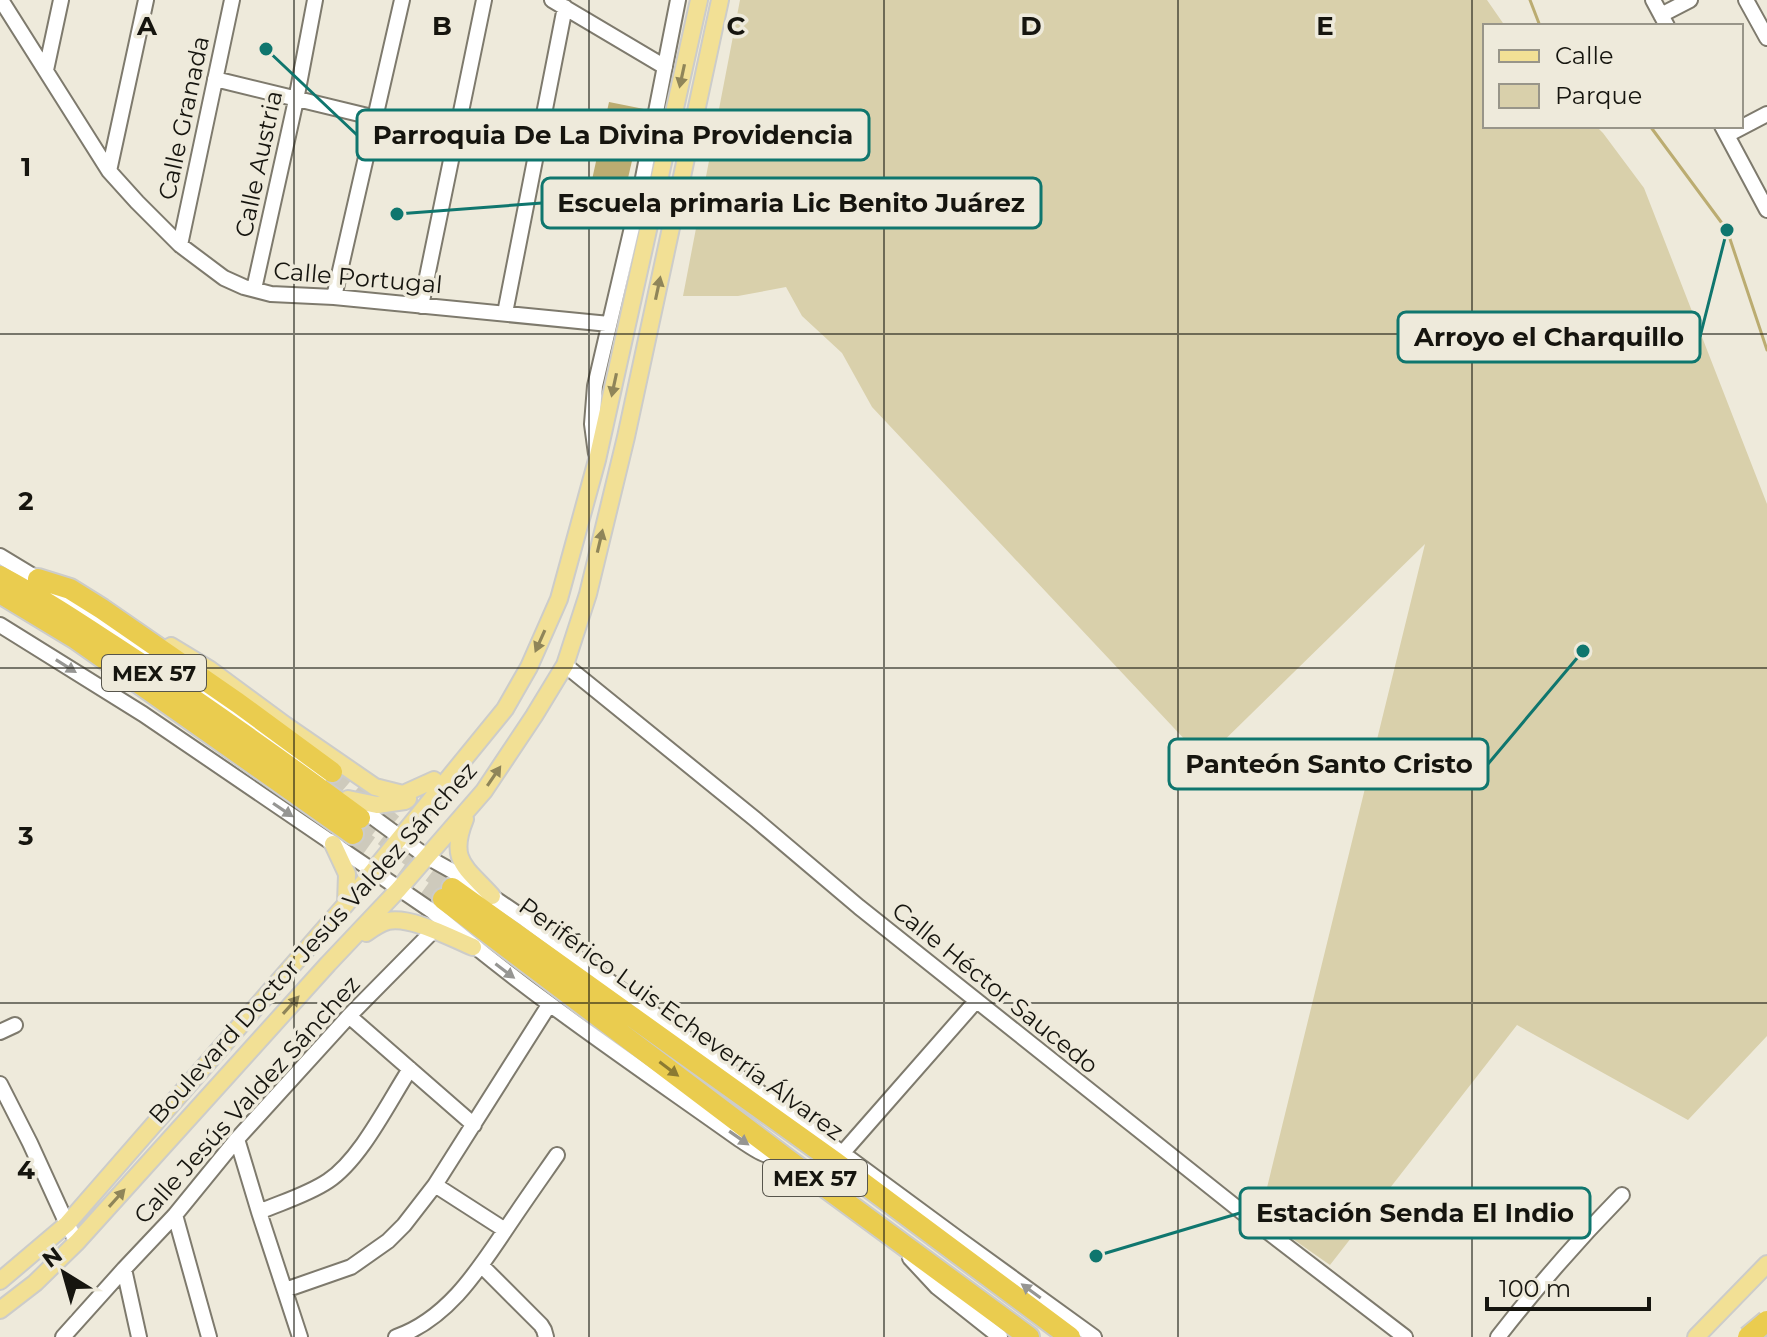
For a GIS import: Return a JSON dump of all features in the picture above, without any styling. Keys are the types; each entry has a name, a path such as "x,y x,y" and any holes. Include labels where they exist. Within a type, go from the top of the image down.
{"highway":[{"name":"MEX 57","path":"0,576 46,600 220,717 350,831"},
{"path":"38,579 75,593 238,703 332,772"},
{"name":"MEX 57","path":"0,593 76,639 350,831"},
{"path":"46,600 83,617 157,661"},
{"path":"0,607 113,677 182,725 215,737"},
{"name":"Periférico Luis Echeverría Álvarez","path":"450,892 488,902 839,1157 1070,1337"},
{"name":"Periférico Luis Echeverría Álvarez","path":"450,892 787,1159 1026,1335"},
{"path":"1748,1337 1767,1321"}],"main road":[{"name":"Boulevard Doctor Jesús Valdez Sánchez","path":"0,1281 67,1224 346,904 505,709 529,667 559,599 597,460 699,0"},
{"name":"Boulevard Doctor Jesús Valdez Sánchez","path":"0,1310 35,1283 77,1242 427,857 484,791 565,665 588,594 626,437 720,0"},
{"path":"75,593 86,593 117,610 209,669 375,787 403,794 434,780"},
{"path":"348,799 377,805 405,801 477,745"},
{"path":"468,810 458,836 457,853 488,902"},
{"path":"346,904 350,831"},
{"path":"328,964 374,928 391,920 412,923 473,947"},
{"path":"1696,1337 1767,1264"}],"street":[{"name":"Calle Portugal","path":"1,0 109,171 180,245 224,278 271,294 334,297 609,324"},
{"path":"46,70 61,0"},
{"path":"109,171 146,0"},
{"name":"Calle Granada","path":"180,245 232,0"},
{"name":"Calle Austria","path":"254,289 315,0"},
{"path":"334,297 402,0"},
{"path":"421,306 484,0"},
{"path":"1653,0 1664,21 1690,0"},
{"path":"1746,0 1767,38"},
{"path":"597,460 592,424 594,400 640,193 675,1"},
{"path":"505,313 558,4 665,67"},
{"path":"215,79 376,118 457,132"},
{"path":"1743,123 1767,114"},
{"path":"1724,130 1767,210"},
{"path":"0,556 247,722 348,799 350,831 373,872 398,890 450,892"},
{"path":"0,625 143,714 350,831 402,837 427,857 450,892 473,947 549,1005 761,1153 787,1159"},
{"name":"Calle Héctor Saucedo","path":"565,665 976,1001 1405,1337"},
{"name":"Calle Jesús Valdez Sánchez","path":"63,1337 175,1215 237,1139 349,1016 433,931"},
{"path":"976,1001 839,1157 1094,1337"},
{"path":"285,1290 351,1267 388,1241 404,1225 435,1185 549,1005"},
{"path":"349,1016 474,1125"},
{"path":"0,1032 15,1025"},
{"path":"259,1212 317,1188 344,1167 410,1069"},
{"path":"0,1084 77,1242"},
{"path":"237,1139 300,1337"},
{"path":"406,1335 443,1309 481,1265 557,1155"},
{"path":"435,1185 505,1230"},
{"path":"1498,1337 1572,1247 1622,1195"},
{"path":"175,1215 209,1337"},
{"path":"880,1225 937,1287 1000,1337"},
{"path":"481,1265 541,1325 546,1337"},
{"path":"124,1269 139,1337"}],"green space":[{"path":"740,0 1487,0 1504,24 1483,24 1483,128 1598,128 1603,133 1644,188 1767,504 1767,1036 1688,1120 1517,1025 1330,1265 1260,1216 1425,544 1204,760 872,407 842,353 802,316 786,287 738,296 683,296"}],"shaded area":[{"path":"609,102 644,109 622,204 588,198"}],"waterway":[{"path":"1530,0 1539,24"},
{"path":"1651,128 1727,230 1767,350"}],"tunnel":[{"path":"332,772 411,840"},
{"path":"360,818 452,888"},
{"path":"353,834 443,899"}],"place":[{"name":"Parroquia De La Divina Providencia","path":"266,49"},
{"name":"Escuela primaria Lic Benito Juárez","path":"397,214"},
{"name":"Arroyo el Charquillo","path":"1727,230"},
{"name":"Panteón Santo Cristo","path":"1583,651"},
{"name":"Estación Senda El Indio","path":"1096,1256"}]}
